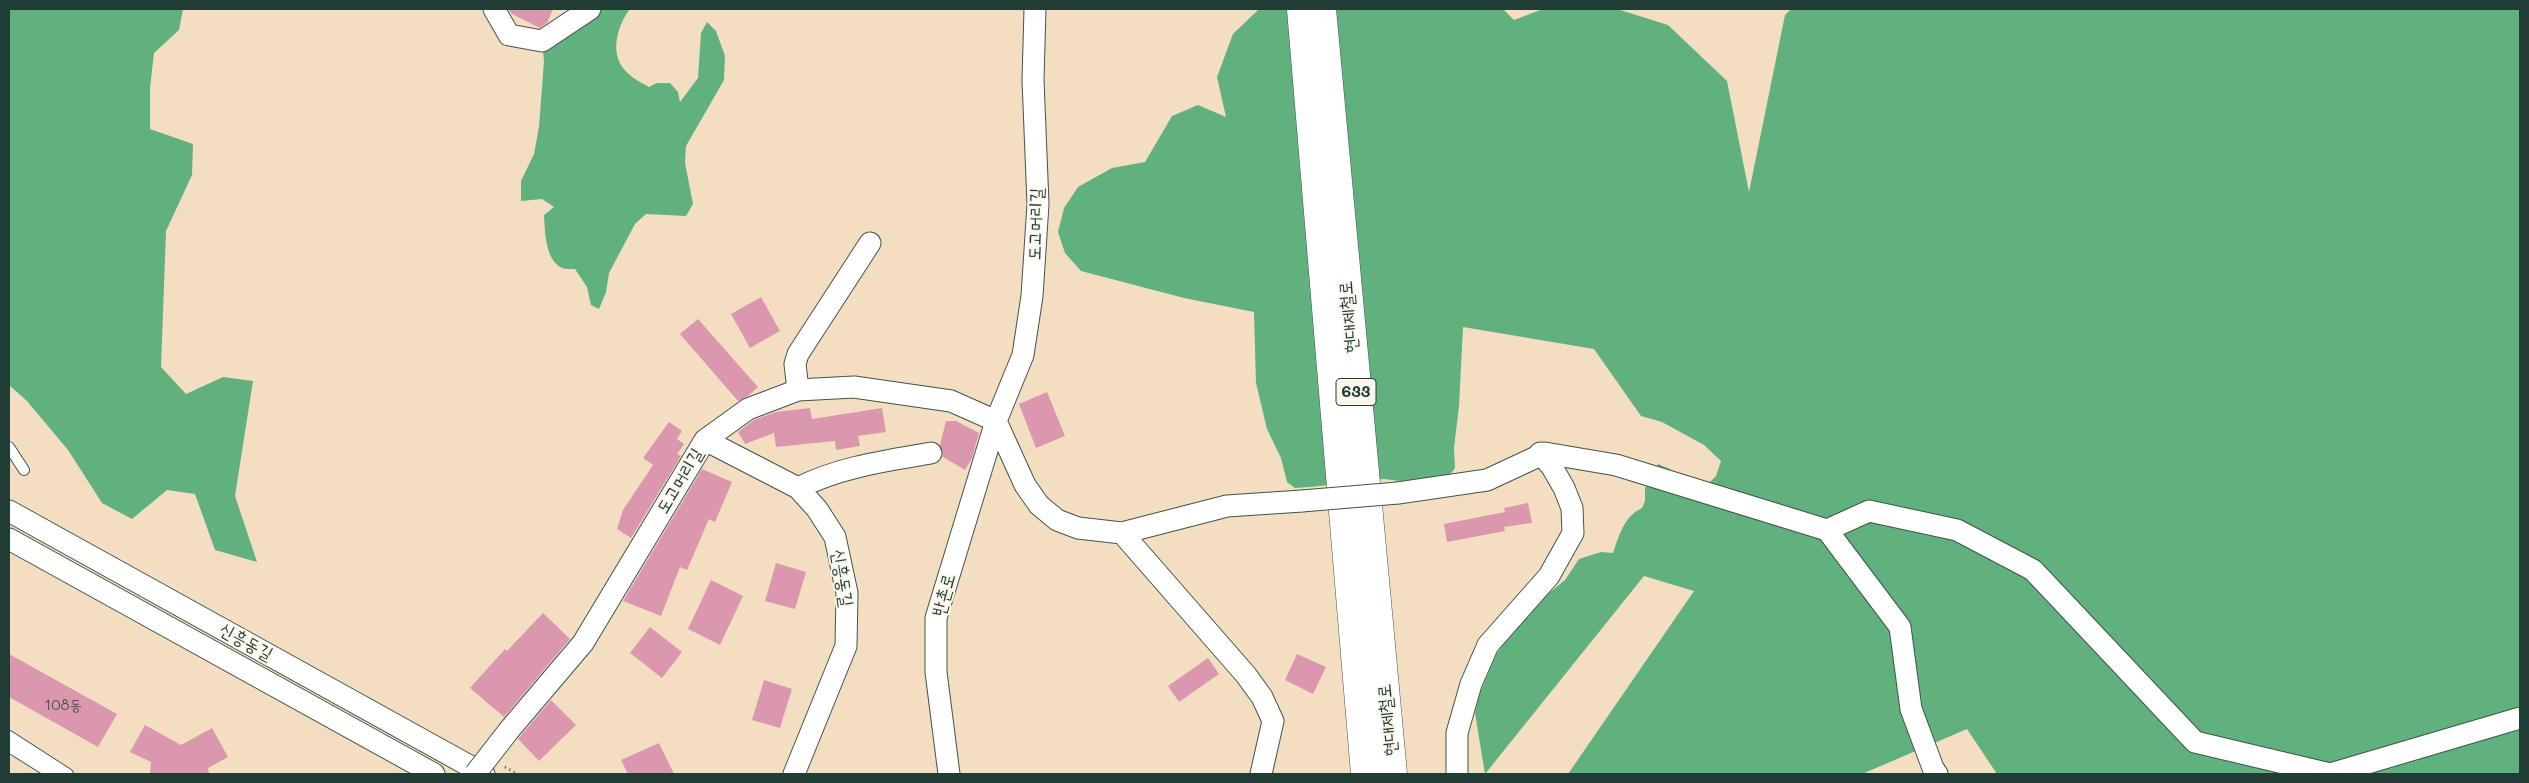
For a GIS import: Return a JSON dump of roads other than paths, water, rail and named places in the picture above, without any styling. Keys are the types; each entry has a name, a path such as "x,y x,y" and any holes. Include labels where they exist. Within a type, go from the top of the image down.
{"highway":[{"name":"현대제철로","path":"1301,9 1365,774"},
{"name":"현대제철로","path":"1322,9 1393,774"}],"street":[{"path":"494,9 509,36 542,41 590,9"},
{"name":"도고머리길","path":"476,774 510,729 583,643 705,440 748,409 798,390 854,387 951,401 996,421 1023,355 1032,296 1038,204 1032,13"},
{"path":"798,390 795,364 798,354 870,243"},
{"path":"996,421 1025,485 1039,505 1057,520 1078,528 1122,533 1227,506 1398,493 1487,480 1540,453 1616,465 1827,530 1900,627 1912,709 1932,768 1937,774"},
{"name":"반촌로","path":"949,774 936,672 936,618 996,421"},
{"name":"신흥동길","path":"705,440 798,488 817,509 835,537 847,593 848,620 846,646 794,774"},
{"path":"798,488 822,476 851,468 931,453"},
{"path":"1457,774 1458,733 1471,684 1488,645 1549,576 1573,533 1572,508 1564,488 1552,466 1540,453"},
{"name":"신흥동길","path":"9,510 492,769"},
{"path":"1827,530 1869,511 1957,530 2033,570 2195,742 2330,774 2520,718"},
{"path":"1122,533 1246,675 1262,697 1273,721 1261,774"},
{"path":"9,539 434,774"}],"lane":[{"path":"9,447 24,470"},
{"path":"9,736 68,774"},
{"path":"9,748 52,774"}]}
